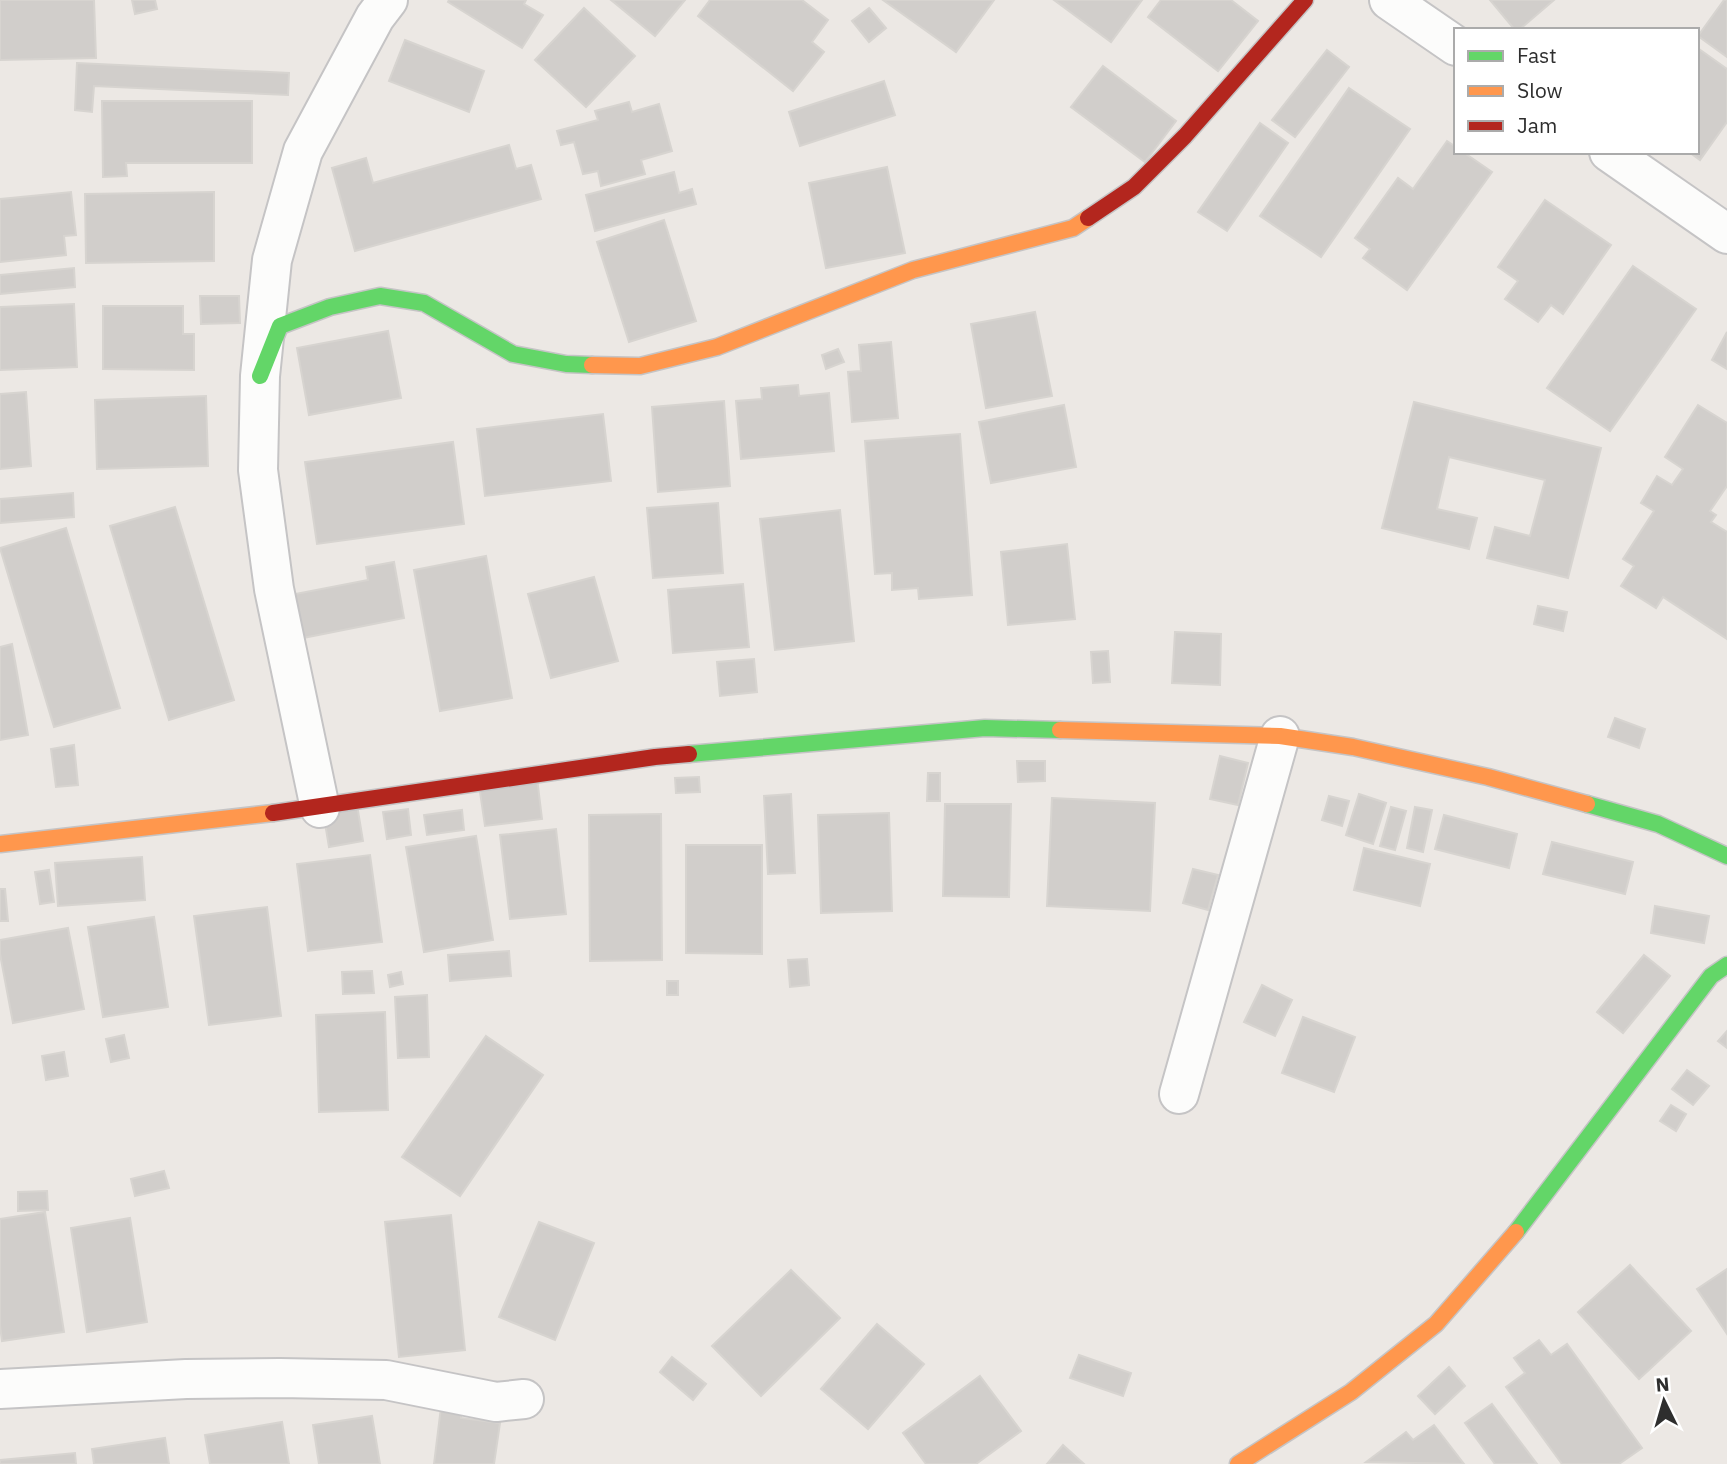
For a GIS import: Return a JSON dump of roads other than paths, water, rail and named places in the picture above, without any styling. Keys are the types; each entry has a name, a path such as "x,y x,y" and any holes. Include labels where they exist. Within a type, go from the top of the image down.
{"street":[{"path":"320,808 274,589 258,470 260,376 272,260 303,151 375,17 388,0"},
{"path":"260,376 280,326 330,307 380,296 424,303 513,354 566,364 640,366 717,347 912,270 1073,228 1134,187 1185,136 1305,0"},
{"path":"1389,0 1454,45"},
{"path":"1612,154 1727,234"},
{"path":"0,844 320,808 655,757 985,728 1280,736 1353,747 1514,785 1658,824 1727,856"},
{"path":"1179,1094 1280,736"},
{"path":"1238,1464 1352,1392 1436,1324 1510,1240 1711,976 1727,965"},
{"path":"0,1389 186,1379 293,1378 386,1380 496,1402 524,1399"}]}
